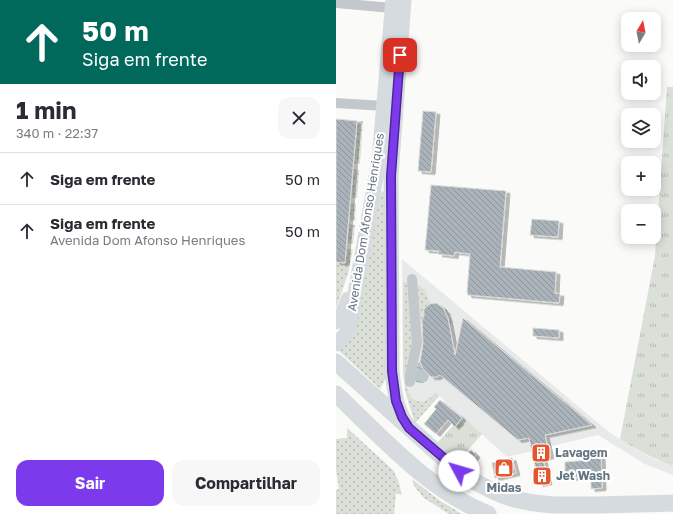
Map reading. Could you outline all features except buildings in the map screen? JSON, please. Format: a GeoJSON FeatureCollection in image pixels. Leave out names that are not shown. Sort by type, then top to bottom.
{"type":"FeatureCollection","features":[{"type":"Feature","properties":{"kind":"main road","name":"Avenida Dom Afonso Henriques"},"geometry":{"type":"LineString","coordinates":[[392,371],[391,188],[385,161],[384,106],[396,3]]}},
{"type":"Feature","properties":{"kind":"main road","name":"Avenida Dom Afonso Henriques"},"geometry":{"type":"LineString","coordinates":[[336,344],[346,334],[349,327],[375,186],[385,161],[396,3]]}},
{"type":"Feature","properties":{"kind":"main road"},"geometry":{"type":"LineString","coordinates":[[375,186],[384,184],[391,188]]}},
{"type":"Feature","properties":{"kind":"main road"},"geometry":{"type":"LineString","coordinates":[[336,322],[344,310],[361,266]]}},
{"type":"Feature","properties":{"kind":"main road"},"geometry":{"type":"LineString","coordinates":[[336,362],[452,466],[466,477],[484,487],[516,499],[556,506],[673,503]]}},
{"type":"Feature","properties":{"kind":"main road"},"geometry":{"type":"LineString","coordinates":[[336,394],[346,394],[357,402],[365,405],[374,402],[386,391],[392,371]]}},
{"type":"Feature","properties":{"kind":"main road"},"geometry":{"type":"LineString","coordinates":[[392,371],[396,401],[402,417],[409,428]]}},
{"type":"Feature","properties":{"kind":"main road"},"geometry":{"type":"LineString","coordinates":[[336,394],[392,447],[430,480],[449,494],[488,514]]}},
{"type":"Feature","properties":{"kind":"street"},"geometry":{"type":"LineString","coordinates":[[336,3],[396,3]]}},
{"type":"Feature","properties":{"kind":"street"},"geometry":{"type":"LineString","coordinates":[[336,103],[384,106]]}},
{"type":"Feature","properties":{"kind":"street"},"geometry":{"type":"LineString","coordinates":[[410,382],[417,343],[412,279]]}},
{"type":"Feature","properties":{"kind":"shaded area"},"geometry":{"type":"Polygon","coordinates":[[[402,259],[609,432],[637,450],[656,460],[673,466],[673,475],[645,464],[598,435],[507,457],[439,396],[415,423],[406,394],[403,374],[402,259]]]}},
{"type":"Feature","properties":{"kind":"green space"},"geometry":{"type":"Polygon","coordinates":[[[667,87],[673,87],[673,466],[646,454],[620,439],[655,256],[656,244],[661,244],[661,204],[659,204],[659,196],[661,196],[661,172],[667,87]]]}},
{"type":"Feature","properties":{"kind":"green space"},"geometry":{"type":"Polygon","coordinates":[[[357,121],[363,121],[360,164],[353,163],[357,121]]]}},
{"type":"Feature","properties":{"kind":"green space"},"geometry":{"type":"Polygon","coordinates":[[[353,169],[359,170],[357,198],[350,198],[353,169]]]}},
{"type":"Feature","properties":{"kind":"green space"},"geometry":{"type":"Polygon","coordinates":[[[381,191],[386,193],[387,376],[380,389],[336,348],[378,194],[381,191]]]}},
{"type":"Feature","properties":{"kind":"green space"},"geometry":{"type":"Polygon","coordinates":[[[350,203],[356,204],[355,221],[348,220],[350,203]]]}},
{"type":"Feature","properties":{"kind":"green space"},"geometry":{"type":"Polygon","coordinates":[[[348,224],[355,225],[353,244],[346,243],[348,224]]]}},
{"type":"Feature","properties":{"kind":"green space"},"geometry":{"type":"Polygon","coordinates":[[[346,249],[353,249],[348,274],[336,308],[336,262],[345,263],[346,249]]]}},
{"type":"Feature","properties":{"kind":"green space"},"geometry":{"type":"Polygon","coordinates":[[[403,282],[408,282],[413,331],[407,380],[408,389],[410,395],[415,400],[421,402],[436,393],[439,396],[415,423],[406,394],[403,374],[403,282]]]}},
{"type":"Feature","properties":{"kind":"green space"},"geometry":{"type":"Polygon","coordinates":[[[417,284],[425,290],[430,304],[424,309],[424,316],[420,327],[417,284]]]}},
{"type":"Feature","properties":{"kind":"green space"},"geometry":{"type":"Polygon","coordinates":[[[443,308],[452,315],[450,343],[448,318],[443,308]]]}},
{"type":"Feature","properties":{"kind":"green space"},"geometry":{"type":"Polygon","coordinates":[[[462,416],[482,434],[458,461],[437,443],[462,416]]]}},
{"type":"Feature","properties":{"kind":"green space"},"geometry":{"type":"Polygon","coordinates":[[[347,428],[393,470],[398,480],[402,495],[396,493],[394,514],[336,514],[336,490],[339,489],[336,470],[336,439],[347,438],[347,428]]]}},
{"type":"Feature","properties":{"kind":"green space"},"geometry":{"type":"Polygon","coordinates":[[[412,479],[439,500],[462,514],[449,514],[424,498],[414,486],[412,479]]]}},
{"type":"Feature","properties":{"kind":"water"},"geometry":{"type":"Polygon","coordinates":[[[420,362],[423,369],[429,376],[427,381],[422,383],[414,380],[418,363],[420,362]]]}},
{"type":"Feature","properties":{"kind":"place","name":"Lavagem"},"geometry":{"type":"Point","coordinates":[541,453]}},
{"type":"Feature","properties":{"kind":"place","name":"Midas"},"geometry":{"type":"Point","coordinates":[504,468]}},
{"type":"Feature","properties":{"kind":"place","name":"Jet Wash"},"geometry":{"type":"Point","coordinates":[542,476]}},
{"type":"Feature","properties":{"kind":"route"},"geometry":{"type":"LineString","coordinates":[[400,55],[391,188],[392,371],[395,394],[402,417],[409,428],[459,471]]}}]}
